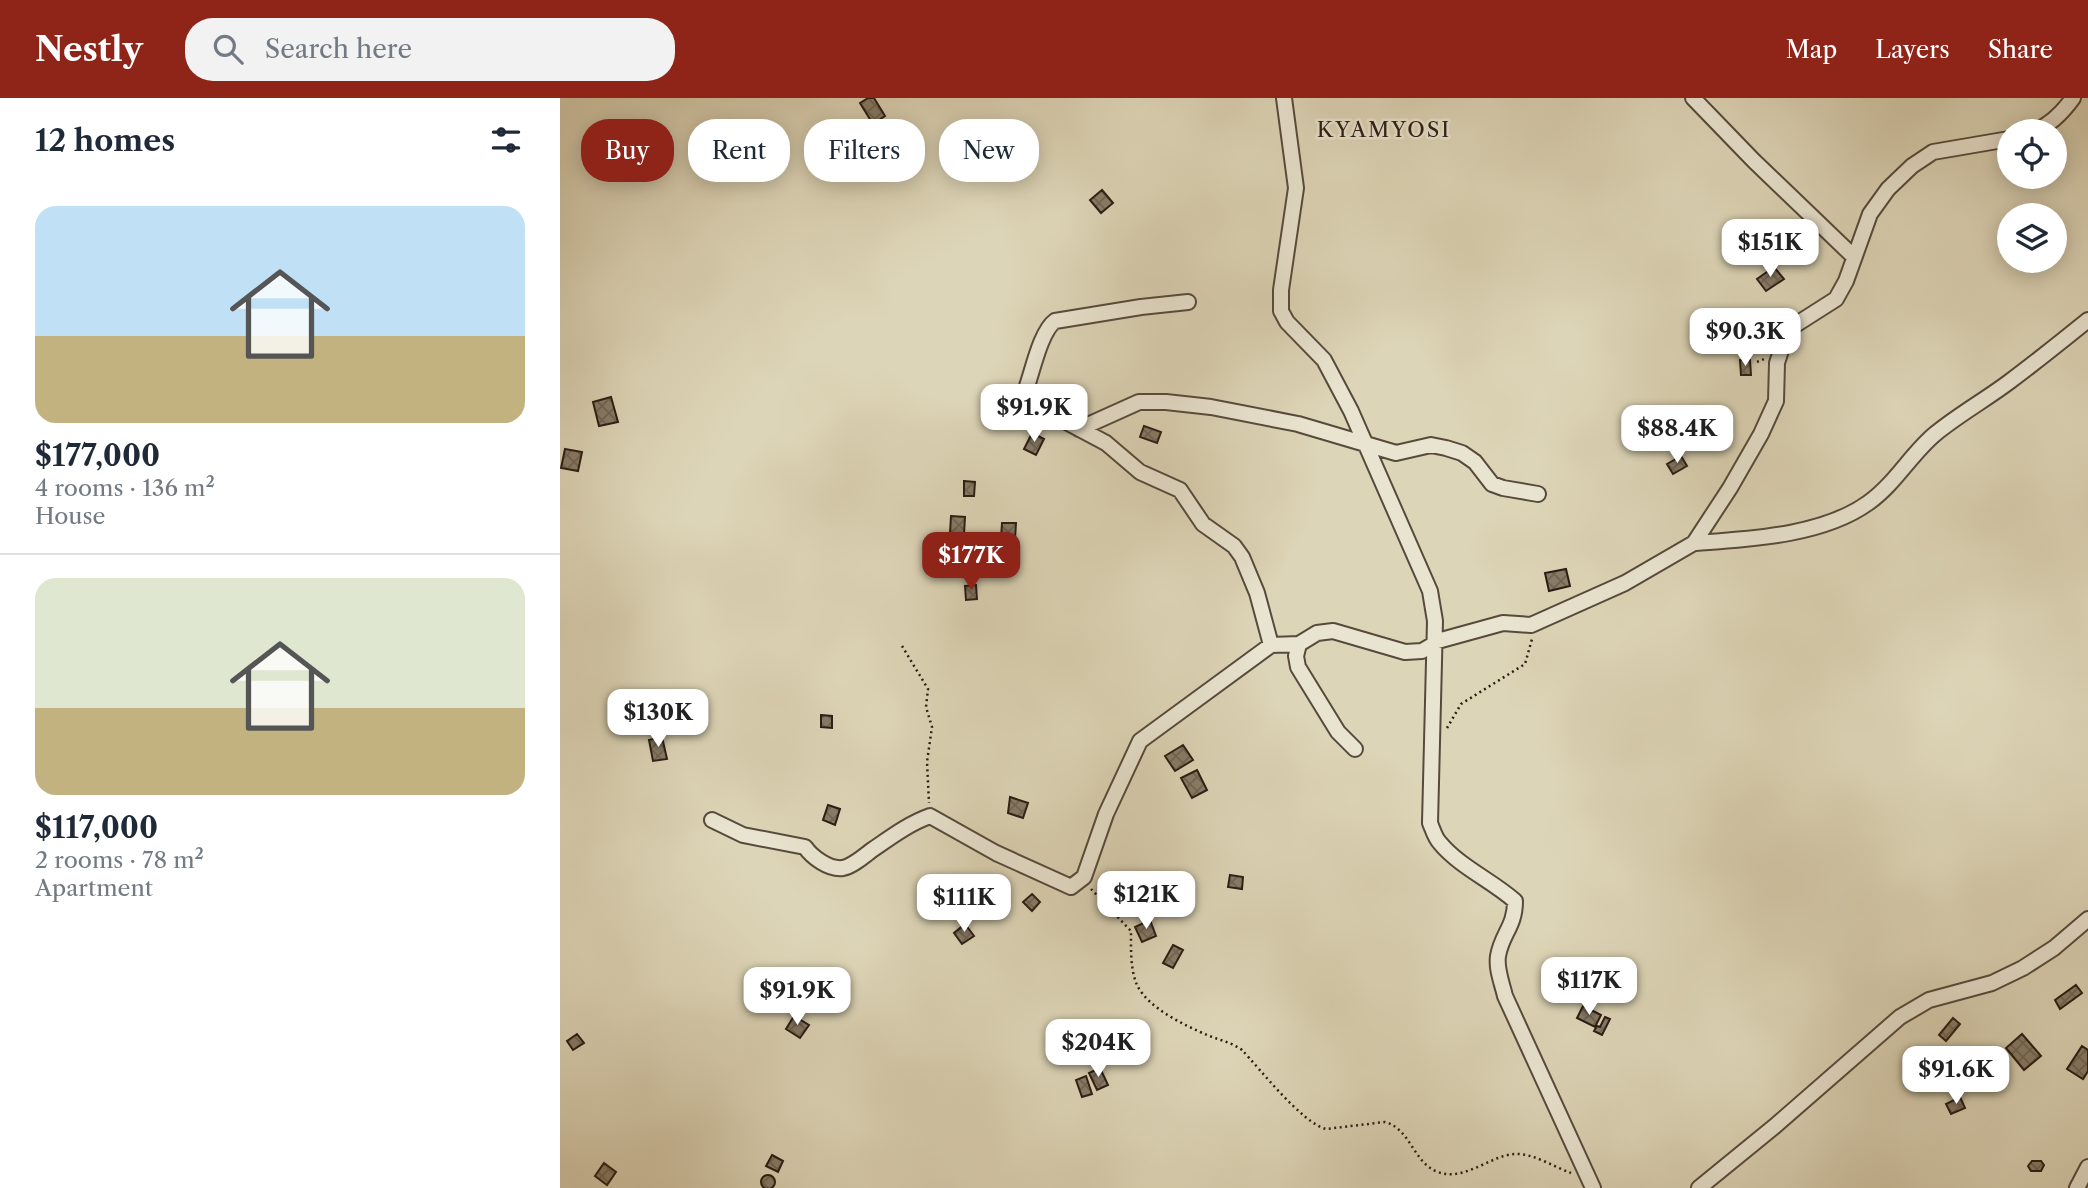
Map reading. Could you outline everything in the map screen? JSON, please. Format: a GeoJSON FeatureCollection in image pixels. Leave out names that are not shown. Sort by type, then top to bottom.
{"type":"FeatureCollection","features":[{"type":"Feature","properties":{"kind":"street"},"geometry":{"type":"LineString","coordinates":[[1284,98],[1296,188],[1281,290],[1281,311],[1287,322],[1324,360],[1351,411],[1430,590],[1435,621],[1430,823],[1438,841],[1457,860],[1498,885],[1514,901],[1515,916],[1498,954],[1498,968],[1505,996],[1592,1184]]}},
{"type":"Feature","properties":{"kind":"street"},"geometry":{"type":"LineString","coordinates":[[1693,98],[1772,179],[1854,257]]}},
{"type":"Feature","properties":{"kind":"street"},"geometry":{"type":"LineString","coordinates":[[2055,119],[2073,98]]}},
{"type":"Feature","properties":{"kind":"street"},"geometry":{"type":"LineString","coordinates":[[1694,543],[1730,488],[1776,401],[1777,363],[1784,341],[1792,327],[1836,299],[1846,281],[1870,215],[1888,190],[1912,166],[1933,152],[1997,141]]}},
{"type":"Feature","properties":{"kind":"street"},"geometry":{"type":"LineString","coordinates":[[1188,302],[1055,321],[1049,326],[1027,386],[1027,394],[1079,429],[1106,443],[1140,472],[1181,490],[1203,524],[1234,546],[1242,557],[1257,593],[1271,645]]}},
{"type":"Feature","properties":{"kind":"street"},"geometry":{"type":"LineString","coordinates":[[712,820],[743,835],[805,846],[811,855],[830,866],[842,868],[856,862],[912,822],[930,817],[996,853],[1071,887],[1084,877],[1106,814],[1140,741],[1271,645],[1299,643],[1317,633],[1333,631],[1405,652],[1422,651],[1434,643],[1503,623],[1531,625],[1625,583],[1694,543],[1744,540],[1836,519],[1868,503],[1900,474],[1933,436],[2008,383],[2088,320]]}},
{"type":"Feature","properties":{"kind":"street"},"geometry":{"type":"LineString","coordinates":[[1079,429],[1127,406],[1152,401],[1250,413],[1364,442],[1396,453],[1431,445],[1462,453],[1475,462],[1492,484],[1538,494]]}},
{"type":"Feature","properties":{"kind":"street"},"geometry":{"type":"LineString","coordinates":[[1299,643],[1296,656],[1298,667],[1338,732],[1355,749]]}},
{"type":"Feature","properties":{"kind":"street"},"geometry":{"type":"LineString","coordinates":[[1699,1188],[1900,1017],[1929,1000],[1992,983],[2023,968],[2054,948],[2088,919]]}},
{"type":"Feature","properties":{"kind":"street"},"geometry":{"type":"LineString","coordinates":[[2077,1188],[2088,1167]]}},
{"type":"Feature","properties":{"kind":"path"},"geometry":{"type":"LineString","coordinates":[[1447,728],[1461,704],[1525,664],[1530,647],[1531,625]]}},
{"type":"Feature","properties":{"kind":"path"},"geometry":{"type":"LineString","coordinates":[[902,646],[928,689],[926,707],[932,727],[927,762],[930,817]]}},
{"type":"Feature","properties":{"kind":"path"},"geometry":{"type":"LineString","coordinates":[[1084,877],[1094,895],[1131,931],[1133,973],[1137,986],[1146,996],[1169,1016],[1190,1028],[1233,1043],[1242,1049],[1301,1113],[1318,1127],[1325,1129],[1385,1122],[1393,1124],[1399,1128],[1427,1166],[1439,1173],[1456,1174],[1518,1154],[1592,1184]]}},
{"type":"Feature","properties":{"kind":"building"},"geometry":{"type":"Polygon","coordinates":[[[874,98],[885,116],[870,119],[860,103],[874,98]]]}},
{"type":"Feature","properties":{"kind":"building"},"geometry":{"type":"Polygon","coordinates":[[[1102,190],[1113,203],[1101,213],[1090,200],[1102,190]]]}},
{"type":"Feature","properties":{"kind":"building"},"geometry":{"type":"Polygon","coordinates":[[[1774,267],[1784,279],[1766,291],[1757,279],[1774,267]]]}},
{"type":"Feature","properties":{"kind":"building"},"geometry":{"type":"Polygon","coordinates":[[[1740,360],[1750,360],[1751,375],[1741,375],[1740,360]]]}},
{"type":"Feature","properties":{"kind":"building"},"geometry":{"type":"Polygon","coordinates":[[[611,397],[618,422],[599,426],[593,402],[611,397]]]}},
{"type":"Feature","properties":{"kind":"building"},"geometry":{"type":"Polygon","coordinates":[[[1144,426],[1161,432],[1157,443],[1140,437],[1144,426]]]}},
{"type":"Feature","properties":{"kind":"building"},"geometry":{"type":"Polygon","coordinates":[[[1032,433],[1044,439],[1036,455],[1024,449],[1032,433]]]}},
{"type":"Feature","properties":{"kind":"building"},"geometry":{"type":"Polygon","coordinates":[[[565,449],[582,452],[578,471],[561,468],[565,449]]]}},
{"type":"Feature","properties":{"kind":"building"},"geometry":{"type":"Polygon","coordinates":[[[1681,456],[1687,466],[1673,474],[1667,464],[1681,456]]]}},
{"type":"Feature","properties":{"kind":"building"},"geometry":{"type":"Polygon","coordinates":[[[964,481],[975,482],[974,496],[964,496],[964,481]]]}},
{"type":"Feature","properties":{"kind":"building"},"geometry":{"type":"Polygon","coordinates":[[[951,516],[965,517],[964,534],[950,533],[951,516]]]}},
{"type":"Feature","properties":{"kind":"building"},"geometry":{"type":"Polygon","coordinates":[[[1002,523],[1016,523],[1015,539],[1001,539],[1002,523]]]}},
{"type":"Feature","properties":{"kind":"building"},"geometry":{"type":"Polygon","coordinates":[[[1566,569],[1570,586],[1549,591],[1545,573],[1566,569]]]}},
{"type":"Feature","properties":{"kind":"building"},"geometry":{"type":"Polygon","coordinates":[[[976,585],[977,599],[966,600],[965,586],[976,585]]]}},
{"type":"Feature","properties":{"kind":"building"},"geometry":{"type":"Polygon","coordinates":[[[821,715],[832,716],[832,728],[821,727],[821,715]]]}},
{"type":"Feature","properties":{"kind":"building"},"geometry":{"type":"Polygon","coordinates":[[[662,737],[667,759],[653,761],[649,740],[662,737]]]}},
{"type":"Feature","properties":{"kind":"building"},"geometry":{"type":"Polygon","coordinates":[[[1183,745],[1193,760],[1175,771],[1165,756],[1183,745]]]}},
{"type":"Feature","properties":{"kind":"building"},"geometry":{"type":"Polygon","coordinates":[[[1197,770],[1207,790],[1192,798],[1181,778],[1197,770]]]}},
{"type":"Feature","properties":{"kind":"building"},"geometry":{"type":"Polygon","coordinates":[[[1010,797],[1028,803],[1023,818],[1008,813],[1010,797]]]}},
{"type":"Feature","properties":{"kind":"building"},"geometry":{"type":"Polygon","coordinates":[[[828,805],[840,809],[835,825],[823,820],[828,805]]]}},
{"type":"Feature","properties":{"kind":"building"},"geometry":{"type":"Polygon","coordinates":[[[1230,875],[1243,877],[1242,889],[1228,887],[1230,875]]]}},
{"type":"Feature","properties":{"kind":"building"},"geometry":{"type":"Polygon","coordinates":[[[1032,894],[1040,902],[1032,911],[1023,902],[1032,894]]]}},
{"type":"Feature","properties":{"kind":"building"},"geometry":{"type":"Polygon","coordinates":[[[1150,920],[1156,936],[1142,942],[1135,927],[1150,920]]]}},
{"type":"Feature","properties":{"kind":"building"},"geometry":{"type":"Polygon","coordinates":[[[965,924],[974,936],[962,944],[954,933],[965,924]]]}},
{"type":"Feature","properties":{"kind":"building"},"geometry":{"type":"Polygon","coordinates":[[[1173,945],[1183,950],[1173,968],[1163,963],[1173,945]]]}},
{"type":"Feature","properties":{"kind":"building"},"geometry":{"type":"Polygon","coordinates":[[[2076,985],[2082,993],[2060,1009],[2055,1000],[2076,985]]]}},
{"type":"Feature","properties":{"kind":"building"},"geometry":{"type":"Polygon","coordinates":[[[1583,1006],[1601,1015],[1595,1027],[1577,1018],[1583,1006]]]}},
{"type":"Feature","properties":{"kind":"building"},"geometry":{"type":"Polygon","coordinates":[[[794,1016],[809,1025],[800,1038],[786,1029],[794,1016]]]}},
{"type":"Feature","properties":{"kind":"building"},"geometry":{"type":"Polygon","coordinates":[[[1605,1017],[1610,1019],[1602,1035],[1594,1031],[1597,1026],[1600,1027],[1605,1017]]]}},
{"type":"Feature","properties":{"kind":"building"},"geometry":{"type":"Polygon","coordinates":[[[1953,1018],[1960,1024],[1946,1041],[1939,1035],[1953,1018]]]}},
{"type":"Feature","properties":{"kind":"building"},"geometry":{"type":"Polygon","coordinates":[[[577,1034],[584,1043],[573,1050],[567,1041],[577,1034]]]}},
{"type":"Feature","properties":{"kind":"building"},"geometry":{"type":"Polygon","coordinates":[[[2022,1034],[2041,1056],[2024,1070],[2006,1048],[2022,1034]]]}},
{"type":"Feature","properties":{"kind":"building"},"geometry":{"type":"Polygon","coordinates":[[[2082,1046],[2088,1050],[2088,1071],[2083,1079],[2067,1069],[2082,1046]]]}},
{"type":"Feature","properties":{"kind":"building"},"geometry":{"type":"Polygon","coordinates":[[[1100,1068],[1108,1085],[1097,1090],[1089,1073],[1100,1068]]]}},
{"type":"Feature","properties":{"kind":"building"},"geometry":{"type":"Polygon","coordinates":[[[1086,1076],[1092,1094],[1082,1097],[1076,1080],[1086,1076]]]}},
{"type":"Feature","properties":{"kind":"building"},"geometry":{"type":"Polygon","coordinates":[[[1960,1097],[1965,1108],[1951,1114],[1946,1104],[1960,1097]]]}},
{"type":"Feature","properties":{"kind":"building"},"geometry":{"type":"Polygon","coordinates":[[[772,1155],[783,1161],[778,1172],[766,1166],[772,1155]]]}},
{"type":"Feature","properties":{"kind":"building"},"geometry":{"type":"Polygon","coordinates":[[[2032,1161],[2041,1161],[2044,1165],[2041,1171],[2031,1171],[2028,1166],[2032,1161]]]}},
{"type":"Feature","properties":{"kind":"building"},"geometry":{"type":"Polygon","coordinates":[[[604,1163],[616,1172],[607,1185],[595,1176],[604,1163]]]}},
{"type":"Feature","properties":{"kind":"building"},"geometry":{"type":"Polygon","coordinates":[[[765,1175],[771,1175],[775,1182],[771,1189],[765,1189],[761,1185],[761,1179],[765,1175]]]}},
{"type":"Feature","properties":{"kind":"district","name":"KYAMYOSI"},"geometry":{"type":"Point","coordinates":[1384,130]}}]}
